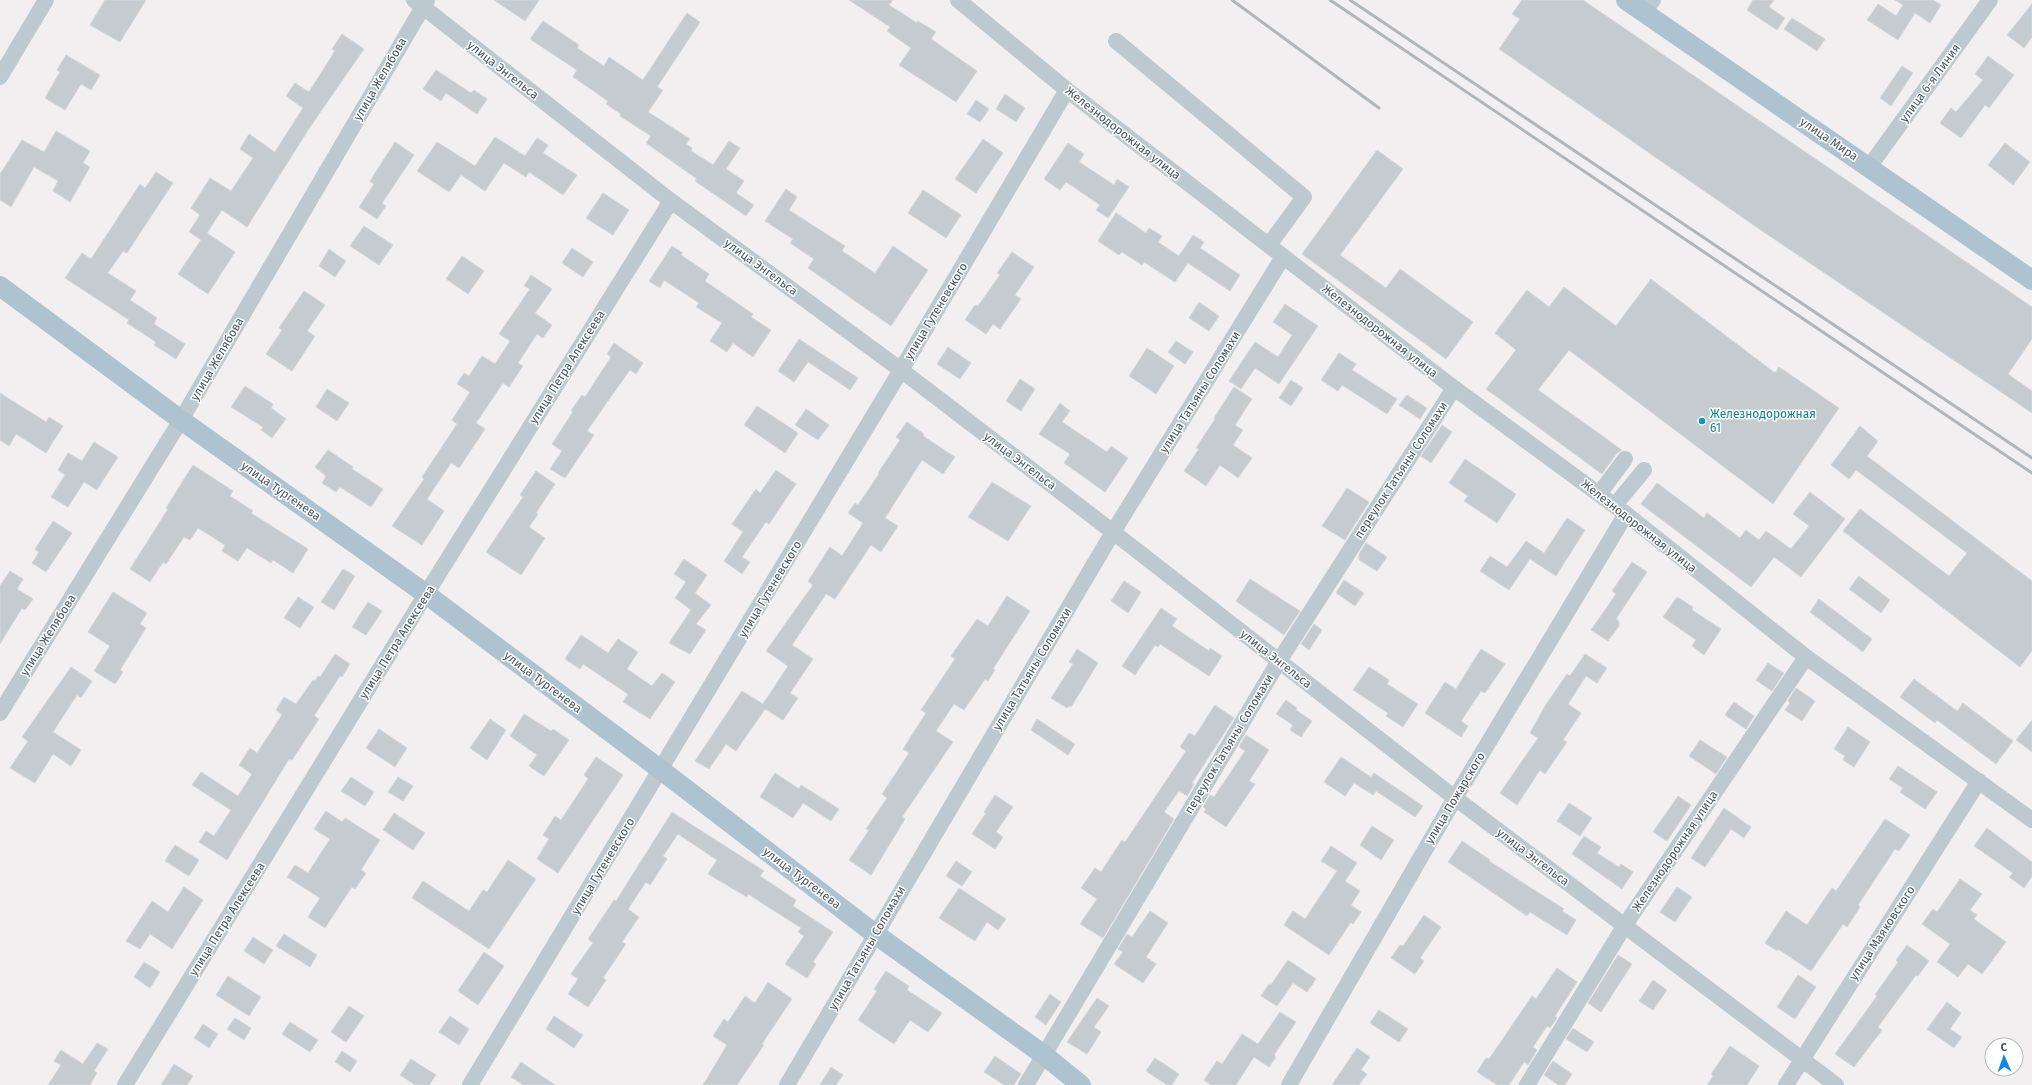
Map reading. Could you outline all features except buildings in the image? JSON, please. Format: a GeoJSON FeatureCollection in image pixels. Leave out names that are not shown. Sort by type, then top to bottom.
{"type":"FeatureCollection","features":[{"type":"Feature","properties":{"kind":"main road","name":"улица Мира"},"geometry":{"type":"LineString","coordinates":[[1626,0],[1649,6],[1869,167],[2032,280]]}},
{"type":"Feature","properties":{"kind":"main road","name":"улица Тургенева"},"geometry":{"type":"LineString","coordinates":[[0,286],[181,420],[426,594],[661,770],[875,934],[1044,1055],[1081,1085]]}},
{"type":"Feature","properties":{"kind":"street"},"geometry":{"type":"LineString","coordinates":[[0,77],[46,0]]}},
{"type":"Feature","properties":{"kind":"street","name":"Железнодорожная улица"},"geometry":{"type":"LineString","coordinates":[[958,0],[1067,90],[1454,388],[1621,510],[1806,657],[2032,820]]}},
{"type":"Feature","properties":{"kind":"street","name":"улица 6-я Линия"},"geometry":{"type":"LineString","coordinates":[[1869,167],[1990,0]]}},
{"type":"Feature","properties":{"kind":"street","name":"улица Энгельса"},"geometry":{"type":"LineString","coordinates":[[421,2],[670,201],[901,370],[1113,532],[1455,798],[1836,1085]]}},
{"type":"Feature","properties":{"kind":"street","name":"улица Желябова"},"geometry":{"type":"LineString","coordinates":[[0,713],[181,420],[421,2]]}},
{"type":"Feature","properties":{"kind":"street"},"geometry":{"type":"LineString","coordinates":[[1116,41],[1304,196],[1268,245]]}},
{"type":"Feature","properties":{"kind":"street","name":"улица Гутеневского"},"geometry":{"type":"LineString","coordinates":[[470,1085],[901,370],[1067,90]]}},
{"type":"Feature","properties":{"kind":"street","name":"улица Петра Алексеева"},"geometry":{"type":"LineString","coordinates":[[125,1085],[426,594],[670,201]]}},
{"type":"Feature","properties":{"kind":"street","name":"улица Татьяны Соломахи"},"geometry":{"type":"LineString","coordinates":[[787,1085],[1113,532],[1283,257]]}},
{"type":"Feature","properties":{"kind":"street","name":"переулок Татьяны Соломахи"},"geometry":{"type":"LineString","coordinates":[[1026,1085],[1279,662],[1454,388]]}},
{"type":"Feature","properties":{"kind":"street"},"geometry":{"type":"LineString","coordinates":[[1599,494],[1625,458]]}},
{"type":"Feature","properties":{"kind":"street","name":"улица Пожарского"},"geometry":{"type":"LineString","coordinates":[[1289,1085],[1644,470]]}},
{"type":"Feature","properties":{"kind":"street","name":"Железнодорожная улица"},"geometry":{"type":"LineString","coordinates":[[1625,925],[1806,657]]}},
{"type":"Feature","properties":{"kind":"street","name":"улица Маяковского"},"geometry":{"type":"LineString","coordinates":[[1786,1085],[1801,1058],[1978,781]]}},
{"type":"Feature","properties":{"kind":"street"},"geometry":{"type":"LineString","coordinates":[[1527,1085],[1625,925]]}},
{"type":"Feature","properties":{"kind":"railway"},"geometry":{"type":"LineString","coordinates":[[1232,0],[1379,108]]}},
{"type":"Feature","properties":{"kind":"railway"},"geometry":{"type":"LineString","coordinates":[[1330,0],[2032,473]]}},
{"type":"Feature","properties":{"kind":"railway"},"geometry":{"type":"LineString","coordinates":[[1350,0],[2032,458]]}},
{"type":"Feature","properties":{"kind":"place","name":"Железнодорожная 61"},"geometry":{"type":"Point","coordinates":[1702,421]}}]}
